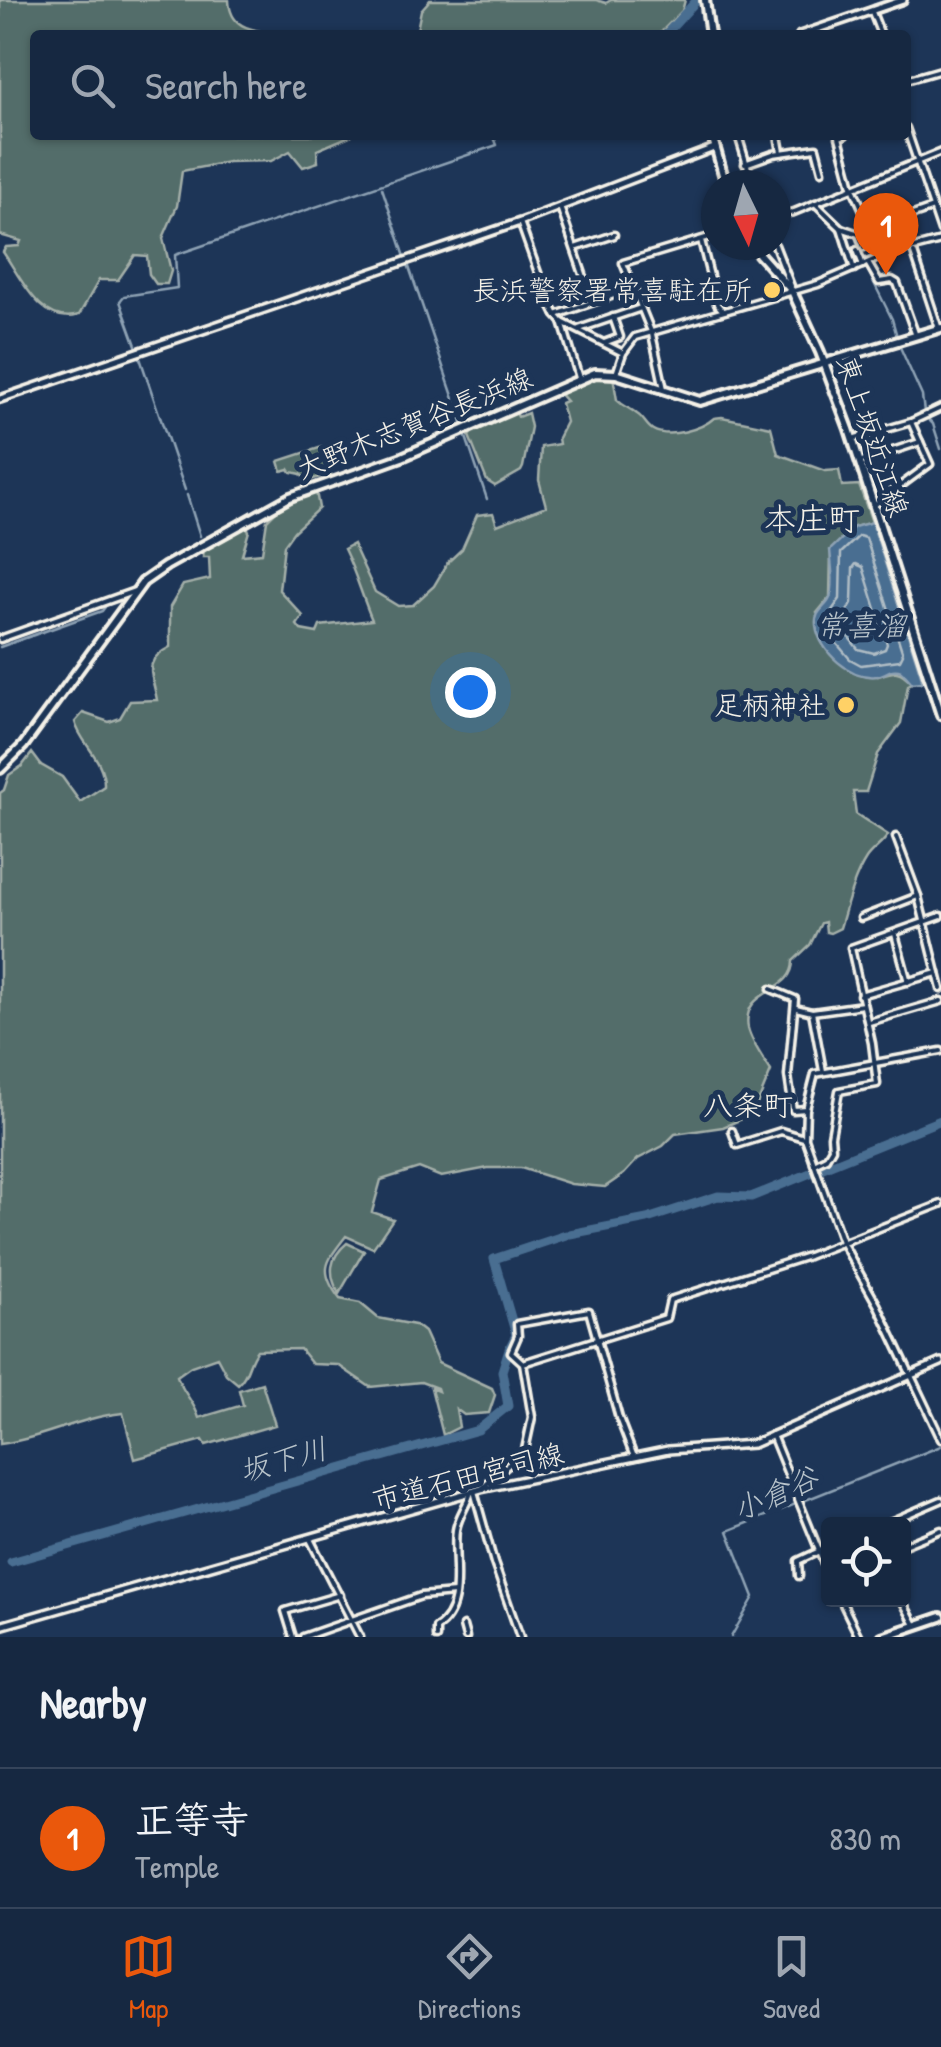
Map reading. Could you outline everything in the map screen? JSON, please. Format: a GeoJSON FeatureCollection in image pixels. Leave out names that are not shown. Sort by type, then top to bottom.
{"type":"FeatureCollection","features":[{"type":"Feature","properties":{"kind":"main road"},"geometry":{"type":"LineString","coordinates":[[705,0],[709,30]]}},
{"type":"Feature","properties":{"kind":"main road"},"geometry":{"type":"LineString","coordinates":[[713,140],[721,170]]}},
{"type":"Feature","properties":{"kind":"main road","name":"東上坂近江線"},"geometry":{"type":"LineString","coordinates":[[768,260],[792,291],[824,362],[941,715]]}},
{"type":"Feature","properties":{"kind":"main road","name":"大野木志賀谷長浜線"},"geometry":{"type":"LineString","coordinates":[[0,769],[23,746],[136,591],[166,566],[290,498],[402,457],[579,378],[616,374],[694,401],[710,400],[940,329]]}},
{"type":"Feature","properties":{"kind":"main road"},"geometry":{"type":"LineString","coordinates":[[882,1637],[941,1617]]}},
{"type":"Feature","properties":{"kind":"street"},"geometry":{"type":"LineString","coordinates":[[815,30],[903,0]]}},
{"type":"Feature","properties":{"kind":"street"},"geometry":{"type":"LineString","coordinates":[[874,10],[880,30]]}},
{"type":"Feature","properties":{"kind":"street"},"geometry":{"type":"LineString","coordinates":[[911,79],[941,70]]}},
{"type":"Feature","properties":{"kind":"street"},"geometry":{"type":"LineString","coordinates":[[739,140],[747,170]]}},
{"type":"Feature","properties":{"kind":"street"},"geometry":{"type":"LineString","coordinates":[[779,140],[781,152]]}},
{"type":"Feature","properties":{"kind":"street"},"geometry":{"type":"LineString","coordinates":[[840,140],[852,184],[872,230]]}},
{"type":"Feature","properties":{"kind":"street"},"geometry":{"type":"LineString","coordinates":[[909,140],[941,231]]}},
{"type":"Feature","properties":{"kind":"street"},"geometry":{"type":"LineString","coordinates":[[0,398],[520,222],[714,148]]}},
{"type":"Feature","properties":{"kind":"street"},"geometry":{"type":"LineString","coordinates":[[745,164],[781,152],[816,148],[822,170]]}},
{"type":"Feature","properties":{"kind":"street"},"geometry":{"type":"LineString","coordinates":[[791,211],[941,152]]}},
{"type":"Feature","properties":{"kind":"street"},"geometry":{"type":"LineString","coordinates":[[814,203],[841,229],[854,269]]}},
{"type":"Feature","properties":{"kind":"street"},"geometry":{"type":"LineString","coordinates":[[560,207],[584,277]]}},
{"type":"Feature","properties":{"kind":"street"},"geometry":{"type":"LineString","coordinates":[[841,229],[859,234],[941,210]]}},
{"type":"Feature","properties":{"kind":"street"},"geometry":{"type":"LineString","coordinates":[[520,222],[546,295],[562,322],[579,378]]}},
{"type":"Feature","properties":{"kind":"street"},"geometry":{"type":"LineString","coordinates":[[859,234],[865,264],[879,282],[895,280],[898,284],[916,336]]}},
{"type":"Feature","properties":{"kind":"street"},"geometry":{"type":"LineString","coordinates":[[575,248],[614,235]]}},
{"type":"Feature","properties":{"kind":"street"},"geometry":{"type":"LineString","coordinates":[[664,391],[652,334],[623,264],[701,240]]}},
{"type":"Feature","properties":{"kind":"street"},"geometry":{"type":"LineString","coordinates":[[616,374],[623,353],[635,337],[792,291],[883,256],[941,241]]}},
{"type":"Feature","properties":{"kind":"street"},"geometry":{"type":"LineString","coordinates":[[913,251],[940,329]]}},
{"type":"Feature","properties":{"kind":"street"},"geometry":{"type":"LineString","coordinates":[[706,260],[722,310]]}},
{"type":"Feature","properties":{"kind":"street"},"geometry":{"type":"LineString","coordinates":[[777,260],[778,269]]}},
{"type":"Feature","properties":{"kind":"street"},"geometry":{"type":"LineString","coordinates":[[556,315],[631,288]]}},
{"type":"Feature","properties":{"kind":"street"},"geometry":{"type":"LineString","coordinates":[[579,330],[641,308]]}},
{"type":"Feature","properties":{"kind":"street"},"geometry":{"type":"LineString","coordinates":[[604,343],[620,336],[613,317]]}},
{"type":"Feature","properties":{"kind":"street"},"geometry":{"type":"LineString","coordinates":[[562,322],[623,353]]}},
{"type":"Feature","properties":{"kind":"street"},"geometry":{"type":"LineString","coordinates":[[852,439],[911,422],[941,408]]}},
{"type":"Feature","properties":{"kind":"street"},"geometry":{"type":"LineString","coordinates":[[873,506],[930,464],[911,422]]}},
{"type":"Feature","properties":{"kind":"street"},"geometry":{"type":"LineString","coordinates":[[859,462],[920,442]]}},
{"type":"Feature","properties":{"kind":"street"},"geometry":{"type":"LineString","coordinates":[[0,640],[136,591]]}},
{"type":"Feature","properties":{"kind":"street"},"geometry":{"type":"LineString","coordinates":[[896,837],[918,896],[941,989]]}},
{"type":"Feature","properties":{"kind":"street"},"geometry":{"type":"LineString","coordinates":[[860,918],[918,896]]}},
{"type":"Feature","properties":{"kind":"street"},"geometry":{"type":"LineString","coordinates":[[816,1168],[832,1148],[830,1136],[839,1090],[877,1084],[852,948],[941,916]]}},
{"type":"Feature","properties":{"kind":"street"},"geometry":{"type":"LineString","coordinates":[[895,934],[908,982]]}},
{"type":"Feature","properties":{"kind":"street"},"geometry":{"type":"LineString","coordinates":[[860,995],[937,973]]}},
{"type":"Feature","properties":{"kind":"street"},"geometry":{"type":"LineString","coordinates":[[771,989],[795,999],[789,1086],[794,1110],[806,1108]]}},
{"type":"Feature","properties":{"kind":"street"},"geometry":{"type":"LineString","coordinates":[[867,1022],[941,1000]]}},
{"type":"Feature","properties":{"kind":"street"},"geometry":{"type":"LineString","coordinates":[[796,1008],[812,1012],[863,1005]]}},
{"type":"Feature","properties":{"kind":"street"},"geometry":{"type":"LineString","coordinates":[[812,1012],[824,1072]]}},
{"type":"Feature","properties":{"kind":"street"},"geometry":{"type":"LineString","coordinates":[[941,1050],[815,1074],[806,1108],[805,1138],[842,1242],[878,1306],[941,1439]]}},
{"type":"Feature","properties":{"kind":"street"},"geometry":{"type":"LineString","coordinates":[[732,1130],[737,1145],[782,1131],[805,1138]]}},
{"type":"Feature","properties":{"kind":"street"},"geometry":{"type":"LineString","coordinates":[[523,1363],[666,1318],[670,1300],[808,1256],[941,1204]]}},
{"type":"Feature","properties":{"kind":"street"},"geometry":{"type":"LineString","coordinates":[[436,1637],[436,1628],[448,1619],[455,1594],[456,1526],[475,1491],[524,1450],[532,1417],[523,1363],[511,1352],[519,1323],[590,1311],[619,1418],[634,1457]]}},
{"type":"Feature","properties":{"kind":"street","name":"市道石田宮司線"},"geometry":{"type":"LineString","coordinates":[[0,1626],[475,1491],[668,1450],[744,1446],[941,1362]]}},
{"type":"Feature","properties":{"kind":"street"},"geometry":{"type":"LineString","coordinates":[[772,1435],[821,1558]]}},
{"type":"Feature","properties":{"kind":"street"},"geometry":{"type":"LineString","coordinates":[[475,1491],[494,1563],[520,1637]]}},
{"type":"Feature","properties":{"kind":"street"},"geometry":{"type":"LineString","coordinates":[[901,1517],[941,1500]]}},
{"type":"Feature","properties":{"kind":"street"},"geometry":{"type":"LineString","coordinates":[[911,1543],[941,1530]]}},
{"type":"Feature","properties":{"kind":"street"},"geometry":{"type":"LineString","coordinates":[[310,1538],[360,1637]]}},
{"type":"Feature","properties":{"kind":"street"},"geometry":{"type":"LineString","coordinates":[[798,1576],[798,1561],[821,1550]]}},
{"type":"Feature","properties":{"kind":"street"},"geometry":{"type":"LineString","coordinates":[[293,1637],[285,1611],[340,1594]]}},
{"type":"Feature","properties":{"kind":"street"},"geometry":{"type":"LineString","coordinates":[[303,1637],[421,1596],[455,1594]]}},
{"type":"Feature","properties":{"kind":"street"},"geometry":{"type":"LineString","coordinates":[[845,1607],[859,1637]]}},
{"type":"Feature","properties":{"kind":"street"},"geometry":{"type":"LineString","coordinates":[[906,1607],[916,1625]]}},
{"type":"Feature","properties":{"kind":"street"},"geometry":{"type":"LineString","coordinates":[[463,1626],[466,1637]]}},
{"type":"Feature","properties":{"kind":"green space"},"geometry":{"type":"Polygon","coordinates":[[[0,0],[229,0],[234,18],[254,30],[30,30],[30,140],[340,140],[317,150],[318,162],[303,167],[290,151],[271,161],[228,162],[182,171],[177,206],[163,238],[171,271],[167,284],[156,284],[149,274],[147,256],[135,255],[118,280],[99,280],[79,315],[53,314],[33,297],[3,252],[6,247],[19,246],[21,241],[0,235],[0,0]]]}},
{"type":"Feature","properties":{"kind":"green space"},"geometry":{"type":"Polygon","coordinates":[[[430,0],[685,0],[682,11],[663,30],[417,30],[421,10],[430,0]]]}},
{"type":"Feature","properties":{"kind":"green space"},"geometry":{"type":"Polygon","coordinates":[[[613,376],[617,400],[653,430],[685,432],[722,417],[771,427],[778,454],[825,471],[839,470],[842,486],[859,485],[872,522],[854,527],[831,550],[830,597],[817,613],[878,676],[897,672],[912,683],[908,685],[901,723],[878,754],[866,792],[853,792],[856,814],[888,835],[861,867],[840,928],[826,932],[825,922],[821,923],[810,945],[793,961],[785,980],[759,998],[748,1015],[752,1039],[771,1071],[756,1107],[747,1117],[723,1127],[675,1134],[605,1187],[571,1184],[521,1168],[488,1168],[441,1177],[419,1168],[381,1180],[372,1212],[393,1219],[373,1248],[346,1236],[330,1260],[327,1273],[340,1299],[360,1303],[378,1318],[415,1325],[424,1332],[438,1363],[492,1388],[495,1395],[489,1413],[464,1415],[456,1409],[459,1427],[443,1435],[431,1388],[438,1391],[437,1388],[421,1382],[370,1387],[338,1365],[312,1364],[300,1349],[257,1350],[238,1384],[226,1374],[217,1357],[191,1366],[177,1376],[199,1418],[243,1405],[239,1390],[262,1383],[275,1425],[206,1445],[203,1440],[135,1459],[123,1413],[0,1444],[0,793],[9,775],[32,753],[41,765],[62,777],[80,802],[104,786],[97,759],[75,722],[83,713],[109,722],[120,718],[130,701],[157,700],[152,663],[170,647],[170,607],[183,585],[210,579],[209,557],[203,557],[204,549],[247,526],[242,555],[262,553],[267,520],[277,510],[316,491],[319,508],[284,545],[279,590],[303,616],[297,625],[301,630],[317,633],[320,626],[372,620],[344,549],[353,544],[375,592],[398,606],[413,605],[434,586],[448,562],[462,549],[477,515],[493,513],[497,525],[546,506],[539,480],[541,447],[559,444],[566,422],[561,403],[566,401],[557,391],[592,378],[613,376]]]}},
{"type":"Feature","properties":{"kind":"green space"},"geometry":{"type":"Polygon","coordinates":[[[516,412],[518,417],[528,413],[531,427],[523,467],[495,486],[487,481],[469,436],[474,430],[516,412]]]}},
{"type":"Feature","properties":{"kind":"green space"},"geometry":{"type":"Polygon","coordinates":[[[322,447],[331,474],[306,481],[289,469],[282,471],[279,461],[322,447]]]}},
{"type":"Feature","properties":{"kind":"green space"},"geometry":{"type":"Polygon","coordinates":[[[347,1243],[364,1251],[339,1294],[332,1267],[347,1243]]]}},
{"type":"Feature","properties":{"kind":"water","name":"常喜溜"},"geometry":{"type":"Polygon","coordinates":[[[872,522],[921,682],[912,683],[898,670],[878,676],[857,674],[830,654],[818,635],[817,616],[831,593],[830,550],[854,527],[872,522]]]}},
{"type":"Feature","properties":{"kind":"waterway"},"geometry":{"type":"LineString","coordinates":[[670,30],[697,0]]}},
{"type":"Feature","properties":{"kind":"waterway"},"geometry":{"type":"LineString","coordinates":[[710,0],[715,30]]}},
{"type":"Feature","properties":{"kind":"waterway"},"geometry":{"type":"LineString","coordinates":[[881,30],[873,5],[887,0]]}},
{"type":"Feature","properties":{"kind":"waterway"},"geometry":{"type":"LineString","coordinates":[[137,348],[120,301],[124,296],[177,288],[175,255],[497,145],[495,140]]}},
{"type":"Feature","properties":{"kind":"waterway"},"geometry":{"type":"LineString","coordinates":[[819,199],[910,162],[913,159],[907,140]]}},
{"type":"Feature","properties":{"kind":"waterway"},"geometry":{"type":"LineString","coordinates":[[382,188],[405,257]]}},
{"type":"Feature","properties":{"kind":"waterway"},"geometry":{"type":"LineString","coordinates":[[854,234],[892,319],[922,396],[924,412]]}},
{"type":"Feature","properties":{"kind":"waterway"},"geometry":{"type":"LineString","coordinates":[[408,264],[454,399]]}},
{"type":"Feature","properties":{"kind":"waterway"},"geometry":{"type":"LineString","coordinates":[[140,358],[185,490]]}},
{"type":"Feature","properties":{"kind":"waterway"},"geometry":{"type":"LineString","coordinates":[[455,403],[463,425]]}},
{"type":"Feature","properties":{"kind":"waterway"},"geometry":{"type":"LineString","coordinates":[[925,416],[933,424],[941,449]]}},
{"type":"Feature","properties":{"kind":"waterway"},"geometry":{"type":"LineString","coordinates":[[465,434],[487,499]]}},
{"type":"Feature","properties":{"kind":"waterway"},"geometry":{"type":"LineString","coordinates":[[187,495],[200,536]]}},
{"type":"Feature","properties":{"kind":"waterway"},"geometry":{"type":"LineString","coordinates":[[0,647],[105,607]]}},
{"type":"Feature","properties":{"kind":"waterway","name":"坂下川"},"geometry":{"type":"LineString","coordinates":[[570,1234],[647,1219],[718,1196],[751,1197],[941,1120]]}},
{"type":"Feature","properties":{"kind":"waterway","name":"坂下川"},"geometry":{"type":"LineString","coordinates":[[509,1349],[516,1335],[494,1259],[566,1235]]}},
{"type":"Feature","properties":{"kind":"waterway","name":"坂下川"},"geometry":{"type":"LineString","coordinates":[[11,1562],[478,1430],[508,1406],[502,1371],[508,1352]]}},
{"type":"Feature","properties":{"kind":"waterway","name":"小倉谷"},"geometry":{"type":"LineString","coordinates":[[731,1637],[754,1597],[728,1531],[941,1446]]}},
{"type":"Feature","properties":{"kind":"place","name":"正等寺"},"geometry":{"type":"Point","coordinates":[886,275]}},
{"type":"Feature","properties":{"kind":"place","name":"長浜警察署常喜駐在所"},"geometry":{"type":"Point","coordinates":[772,290]}},
{"type":"Feature","properties":{"kind":"place","name":"足柄神社"},"geometry":{"type":"Point","coordinates":[846,705]}},
{"type":"Feature","properties":{"kind":"district","name":"本庄町"},"geometry":{"type":"Point","coordinates":[812,518]}},
{"type":"Feature","properties":{"kind":"district","name":"八条町"},"geometry":{"type":"Point","coordinates":[748,1105]}}]}
